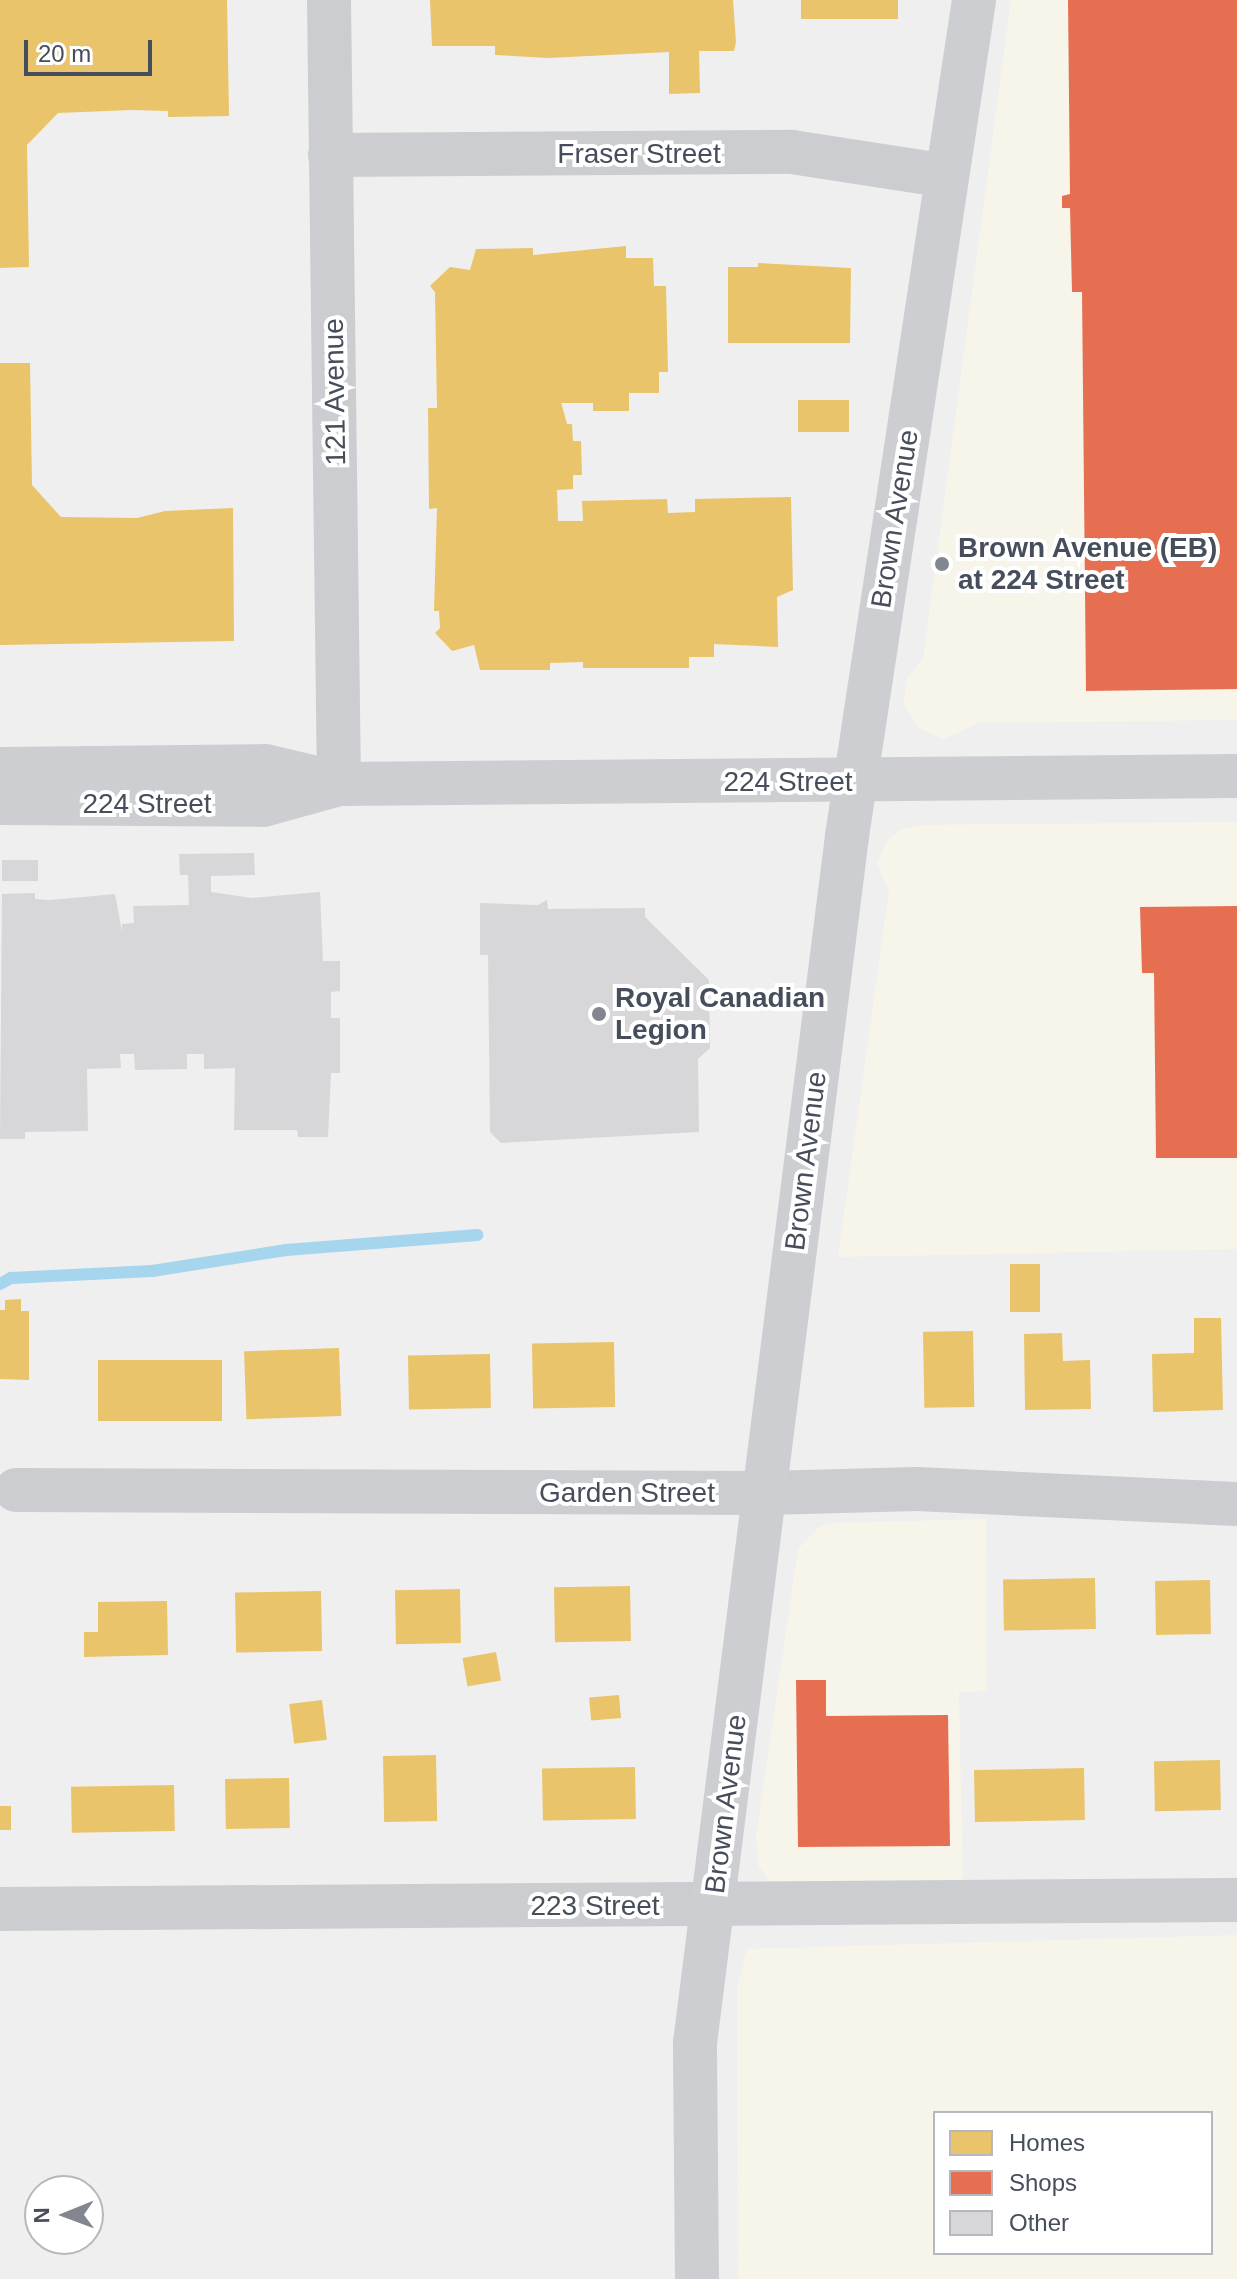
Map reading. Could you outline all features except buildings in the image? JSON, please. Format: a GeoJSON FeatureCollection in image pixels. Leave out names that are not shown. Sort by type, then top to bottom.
{"type":"FeatureCollection","features":[{"type":"Feature","properties":{"kind":"main road","name":"Brown Avenue"},"geometry":{"type":"LineString","coordinates":[[697,2279],[695,2043],[855,781],[974,0]]}},
{"type":"Feature","properties":{"kind":"main road","name":"224 Street"},"geometry":{"type":"LineString","coordinates":[[0,769],[265,766],[339,784],[1237,776]]}},
{"type":"Feature","properties":{"kind":"main road","name":"224 Street"},"geometry":{"type":"LineString","coordinates":[[0,803],[263,805],[339,784]]}},
{"type":"Feature","properties":{"kind":"street","name":"121 Avenue"},"geometry":{"type":"LineString","coordinates":[[329,0],[339,784]]}},
{"type":"Feature","properties":{"kind":"street","name":"Fraser Street"},"geometry":{"type":"LineString","coordinates":[[330,155],[792,152],[947,176]]}},
{"type":"Feature","properties":{"kind":"street","name":"Garden Street"},"geometry":{"type":"LineString","coordinates":[[16,1490],[766,1493],[917,1489],[1237,1504]]}},
{"type":"Feature","properties":{"kind":"street","name":"223 Street"},"geometry":{"type":"LineString","coordinates":[[0,1909],[1237,1900]]}},
{"type":"Feature","properties":{"kind":"shaded area"},"geometry":{"type":"Polygon","coordinates":[[[1011,0],[1237,0],[1237,720],[978,723],[944,739],[919,728],[904,704],[907,678],[923,658],[1011,0]]]}},
{"type":"Feature","properties":{"kind":"shaded area"},"geometry":{"type":"Polygon","coordinates":[[[1237,822],[1237,1249],[838,1257],[889,890],[877,864],[887,841],[900,830],[921,825],[1237,822]]]}},
{"type":"Feature","properties":{"kind":"shaded area"},"geometry":{"type":"Polygon","coordinates":[[[986,1519],[987,1691],[959,1692],[963,1888],[771,1883],[759,1867],[756,1837],[798,1549],[819,1527],[833,1523],[986,1519]]]}},
{"type":"Feature","properties":{"kind":"shaded area"},"geometry":{"type":"Polygon","coordinates":[[[1237,1935],[1237,2279],[738,2279],[737,1990],[747,1949],[1237,1935]]]}},
{"type":"Feature","properties":{"kind":"waterway"},"geometry":{"type":"LineString","coordinates":[[0,1284],[11,1278],[152,1271],[286,1250],[477,1235]]}},
{"type":"Feature","properties":{"kind":"place","name":"Brown Avenue (EB) at 224 Street"},"geometry":{"type":"Point","coordinates":[942,564]}},
{"type":"Feature","properties":{"kind":"place","name":"Royal Canadian Legion"},"geometry":{"type":"Point","coordinates":[599,1014]}}]}
